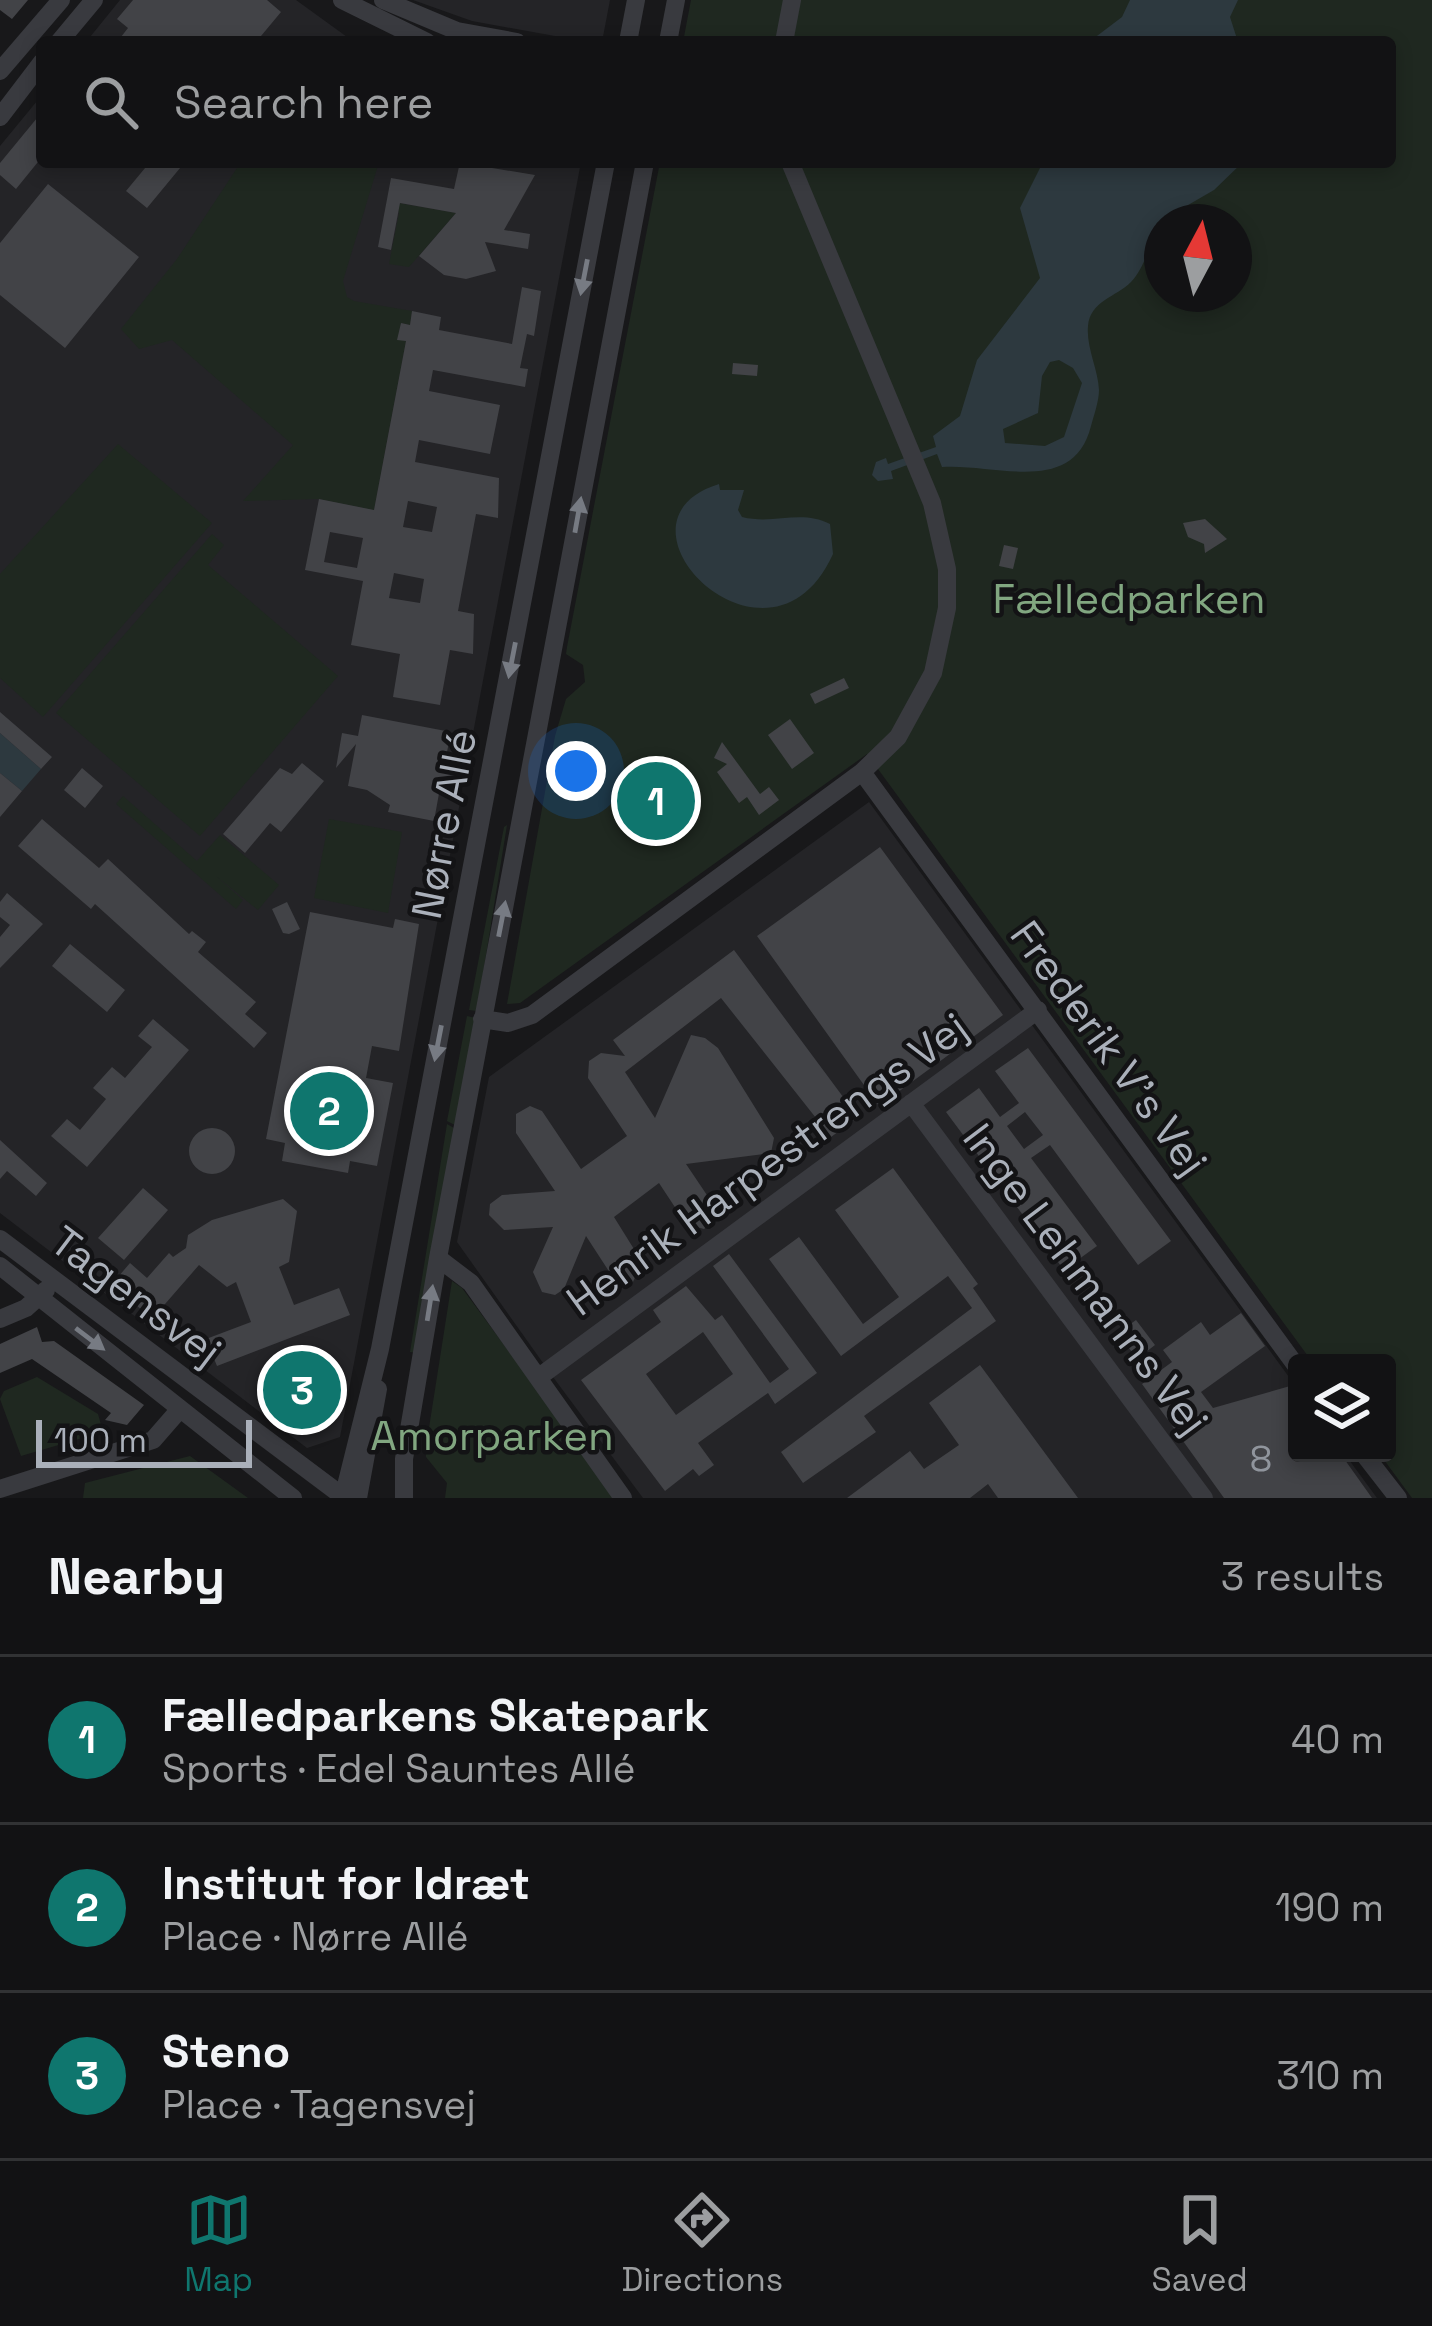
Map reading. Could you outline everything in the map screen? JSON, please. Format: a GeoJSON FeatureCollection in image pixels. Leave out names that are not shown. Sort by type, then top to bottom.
{"type":"FeatureCollection","features":[{"type":"Feature","properties":{"kind":"street"},"geometry":{"type":"LineString","coordinates":[[0,71],[61,0]]}},
{"type":"Feature","properties":{"kind":"street"},"geometry":{"type":"LineString","coordinates":[[64,36],[94,0]]}},
{"type":"Feature","properties":{"kind":"street"},"geometry":{"type":"LineString","coordinates":[[343,0],[415,36]]}},
{"type":"Feature","properties":{"kind":"street"},"geometry":{"type":"LineString","coordinates":[[383,0],[457,31],[484,36]]}},
{"type":"Feature","properties":{"kind":"street"},"geometry":{"type":"LineString","coordinates":[[629,36],[636,0]]}},
{"type":"Feature","properties":{"kind":"street"},"geometry":{"type":"LineString","coordinates":[[669,36],[676,0]]}},
{"type":"Feature","properties":{"kind":"street"},"geometry":{"type":"LineString","coordinates":[[785,36],[793,0]]}},
{"type":"Feature","properties":{"kind":"street"},"geometry":{"type":"LineString","coordinates":[[0,117],[36,70]]}},
{"type":"Feature","properties":{"kind":"street","name":"Nørre Allé"},"geometry":{"type":"LineString","coordinates":[[344,1498],[380,1348],[605,168]]}},
{"type":"Feature","properties":{"kind":"street","name":"Nørre Allé"},"geometry":{"type":"LineString","coordinates":[[404,1498],[403,1469],[438,1258],[644,168]]}},
{"type":"Feature","properties":{"kind":"street"},"geometry":{"type":"LineString","coordinates":[[482,1019],[508,1023],[532,1015],[862,772],[898,737],[917,707],[943,639],[947,569],[929,497],[793,168]]}},
{"type":"Feature","properties":{"kind":"street"},"geometry":{"type":"LineString","coordinates":[[802,168],[807,198]]}},
{"type":"Feature","properties":{"kind":"street","name":"Frederik V's Vej"},"geometry":{"type":"LineString","coordinates":[[862,772],[1288,1355]]}},
{"type":"Feature","properties":{"kind":"street","name":"Henrik Harpestrengs Vej"},"geometry":{"type":"LineString","coordinates":[[539,1377],[1038,1010]]}},
{"type":"Feature","properties":{"kind":"street","name":"Inge Lehmanns Vej"},"geometry":{"type":"LineString","coordinates":[[911,1103],[1204,1498]]}},
{"type":"Feature","properties":{"kind":"street","name":"Tagensvej"},"geometry":{"type":"LineString","coordinates":[[0,1239],[47,1289],[180,1409],[293,1498]]}},
{"type":"Feature","properties":{"kind":"street"},"geometry":{"type":"LineString","coordinates":[[438,1258],[471,1283],[623,1498]]}},
{"type":"Feature","properties":{"kind":"street","name":"Tagensvej"},"geometry":{"type":"LineString","coordinates":[[0,1266],[47,1289],[344,1498]]}},
{"type":"Feature","properties":{"kind":"street"},"geometry":{"type":"LineString","coordinates":[[0,1319],[47,1289]]}},
{"type":"Feature","properties":{"kind":"street"},"geometry":{"type":"LineString","coordinates":[[358,1498],[378,1396],[380,1348]]}},
{"type":"Feature","properties":{"kind":"street"},"geometry":{"type":"LineString","coordinates":[[0,1489],[153,1440],[180,1409]]}},
{"type":"Feature","properties":{"kind":"street"},"geometry":{"type":"LineString","coordinates":[[1371,1462],[1398,1498]]}},
{"type":"Feature","properties":{"kind":"shaded area"},"geometry":{"type":"Polygon","coordinates":[[[120,0],[296,0],[346,36],[91,36],[120,0]]]}},
{"type":"Feature","properties":{"kind":"shaded area"},"geometry":{"type":"Polygon","coordinates":[[[413,0],[610,0],[603,36],[555,36],[472,21],[413,0]]]}},
{"type":"Feature","properties":{"kind":"shaded area"},"geometry":{"type":"Polygon","coordinates":[[[1130,0],[1238,0],[1230,17],[1236,36],[1097,36],[1122,17],[1130,0]]]}},
{"type":"Feature","properties":{"kind":"shaded area"},"geometry":{"type":"Polygon","coordinates":[[[36,102],[36,168],[580,168],[340,1437],[307,1448],[0,1213],[0,146],[36,102]]]}},
{"type":"Feature","properties":{"kind":"shaded area"},"geometry":{"type":"Polygon","coordinates":[[[1040,168],[1237,168],[1190,204],[1144,204],[1144,260],[1136,276],[1090,318],[1098,399],[1082,448],[1068,462],[1030,472],[942,467],[937,454],[891,471],[893,479],[878,481],[872,475],[876,462],[886,458],[888,464],[936,447],[933,436],[960,416],[977,360],[1040,278],[1020,208],[1040,168]],[[1059,360],[1050,362],[1042,376],[1038,413],[1003,429],[1005,443],[1045,446],[1064,437],[1082,383],[1073,368],[1059,360]]]}},
{"type":"Feature","properties":{"kind":"shaded area"},"geometry":{"type":"Polygon","coordinates":[[[719,484],[720,490],[744,490],[738,510],[742,517],[809,518],[830,524],[833,554],[805,593],[771,607],[737,603],[706,586],[684,560],[676,531],[686,504],[719,484]]]}},
{"type":"Feature","properties":{"kind":"shaded area"},"geometry":{"type":"Polygon","coordinates":[[[0,733],[41,769],[22,791],[0,773],[0,733]]]}},
{"type":"Feature","properties":{"kind":"shaded area"},"geometry":{"type":"Polygon","coordinates":[[[869,802],[1288,1376],[1288,1462],[1351,1462],[1377,1498],[643,1498],[457,1242],[489,1077],[869,802]]]}},
{"type":"Feature","properties":{"kind":"green space","name":"Fælledparken"},"geometry":{"type":"Polygon","coordinates":[[[691,0],[1432,0],[1432,1498],[1412,1498],[1386,1462],[1396,1462],[1396,1354],[1306,1354],[867,754],[520,1003],[507,1004],[555,736],[566,699],[585,682],[583,665],[566,654],[659,168],[1396,168],[1396,36],[684,36],[691,0]]]}},
{"type":"Feature","properties":{"kind":"green space"},"geometry":{"type":"Polygon","coordinates":[[[237,168],[377,168],[343,281],[347,297],[354,301],[412,311],[410,325],[401,323],[398,339],[406,341],[374,510],[319,499],[243,501],[293,445],[172,340],[139,349],[121,329],[177,259],[237,168]]]}},
{"type":"Feature","properties":{"kind":"green space"},"geometry":{"type":"Polygon","coordinates":[[[393,202],[456,213],[409,267],[389,264],[399,213],[393,202]]]}},
{"type":"Feature","properties":{"kind":"green space"},"geometry":{"type":"Polygon","coordinates":[[[118,444],[212,523],[43,717],[0,678],[0,574],[118,444]]]}},
{"type":"Feature","properties":{"kind":"green space"},"geometry":{"type":"Polygon","coordinates":[[[212,534],[224,545],[208,565],[338,676],[200,836],[56,713],[212,534]]]}},
{"type":"Feature","properties":{"kind":"green space"},"geometry":{"type":"Polygon","coordinates":[[[123,796],[197,861],[220,835],[279,885],[258,910],[216,876],[243,900],[236,909],[116,804],[123,796]]]}},
{"type":"Feature","properties":{"kind":"green space"},"geometry":{"type":"Polygon","coordinates":[[[329,819],[402,832],[388,913],[314,898],[329,819]]]}},
{"type":"Feature","properties":{"kind":"green space"},"geometry":{"type":"Polygon","coordinates":[[[507,825],[477,1011],[469,1010],[504,827],[507,825]]]}},
{"type":"Feature","properties":{"kind":"green space"},"geometry":{"type":"Polygon","coordinates":[[[467,1016],[476,1018],[455,1125],[447,1121],[467,1016]]]}},
{"type":"Feature","properties":{"kind":"green space"},"geometry":{"type":"Polygon","coordinates":[[[447,1124],[454,1128],[417,1353],[410,1352],[447,1124]]]}},
{"type":"Feature","properties":{"kind":"green space","name":"Amorparken"},"geometry":{"type":"Polygon","coordinates":[[[452,1281],[462,1288],[617,1498],[445,1498],[447,1483],[426,1457],[426,1447],[452,1281]]]}},
{"type":"Feature","properties":{"kind":"green space"},"geometry":{"type":"Polygon","coordinates":[[[37,1377],[98,1414],[103,1432],[21,1456],[0,1399],[4,1391],[37,1377]]]}},
{"type":"Feature","properties":{"kind":"green space"},"geometry":{"type":"Polygon","coordinates":[[[190,1456],[248,1498],[83,1498],[85,1483],[190,1456]]]}},
{"type":"Feature","properties":{"kind":"building"},"geometry":{"type":"Polygon","coordinates":[[[0,0],[28,0],[12,19],[0,10],[0,0]]]}},
{"type":"Feature","properties":{"kind":"building"},"geometry":{"type":"Polygon","coordinates":[[[133,0],[267,0],[281,12],[261,36],[122,36],[128,28],[117,19],[133,0]]]}},
{"type":"Feature","properties":{"kind":"building"},"geometry":{"type":"Polygon","coordinates":[[[36,119],[36,164],[16,189],[0,175],[0,163],[36,119]]]}},
{"type":"Feature","properties":{"kind":"building"},"geometry":{"type":"Polygon","coordinates":[[[145,168],[180,168],[147,208],[126,191],[145,168]]]}},
{"type":"Feature","properties":{"kind":"building"},"geometry":{"type":"Polygon","coordinates":[[[459,168],[535,175],[504,230],[530,234],[528,249],[485,242],[496,271],[466,279],[444,275],[419,256],[456,213],[400,203],[391,250],[378,247],[391,178],[454,189],[459,168]]]}},
{"type":"Feature","properties":{"kind":"building"},"geometry":{"type":"Polygon","coordinates":[[[48,184],[139,257],[65,348],[0,295],[0,243],[48,184]]]}},
{"type":"Feature","properties":{"kind":"building"},"geometry":{"type":"Polygon","coordinates":[[[522,287],[541,291],[534,336],[527,334],[520,368],[528,369],[525,387],[433,370],[429,391],[500,405],[490,454],[419,440],[415,462],[499,478],[498,518],[476,514],[458,611],[474,614],[473,654],[450,650],[440,705],[393,697],[400,654],[351,645],[363,581],[305,570],[319,499],[374,510],[406,341],[397,340],[401,323],[410,325],[412,311],[441,317],[439,330],[512,344],[522,287]],[[408,501],[403,527],[432,532],[437,507],[408,501]],[[330,532],[324,562],[357,568],[363,538],[330,532]],[[394,573],[389,598],[420,603],[424,579],[394,573]]]}},
{"type":"Feature","properties":{"kind":"building"},"geometry":{"type":"Polygon","coordinates":[[[733,363],[758,365],[757,376],[732,374],[733,363]]]}},
{"type":"Feature","properties":{"kind":"building"},"geometry":{"type":"Polygon","coordinates":[[[1205,519],[1227,539],[1205,553],[1204,544],[1188,537],[1183,523],[1205,519]]]}},
{"type":"Feature","properties":{"kind":"building"},"geometry":{"type":"Polygon","coordinates":[[[1004,545],[1018,548],[1013,569],[999,566],[1004,545]]]}},
{"type":"Feature","properties":{"kind":"building"},"geometry":{"type":"Polygon","coordinates":[[[844,678],[849,688],[815,704],[810,694],[844,678]]]}},
{"type":"Feature","properties":{"kind":"building"},"geometry":{"type":"Polygon","coordinates":[[[0,712],[52,757],[41,769],[0,733],[0,712]]]}},
{"type":"Feature","properties":{"kind":"building"},"geometry":{"type":"Polygon","coordinates":[[[362,715],[451,732],[447,752],[459,754],[454,779],[442,777],[434,821],[388,812],[390,805],[367,790],[348,786],[356,744],[336,768],[342,733],[358,736],[362,715]]]}},
{"type":"Feature","properties":{"kind":"building"},"geometry":{"type":"Polygon","coordinates":[[[790,719],[814,753],[792,769],[768,735],[790,719]]]}},
{"type":"Feature","properties":{"kind":"building"},"geometry":{"type":"Polygon","coordinates":[[[722,742],[760,794],[769,787],[779,800],[759,815],[747,797],[739,803],[717,772],[727,764],[714,758],[722,742]]]}},
{"type":"Feature","properties":{"kind":"building"},"geometry":{"type":"Polygon","coordinates":[[[302,763],[324,781],[281,832],[270,823],[245,853],[223,834],[280,768],[292,774],[302,763]]]}},
{"type":"Feature","properties":{"kind":"building"},"geometry":{"type":"Polygon","coordinates":[[[82,768],[103,786],[85,808],[64,790],[82,768]]]}},
{"type":"Feature","properties":{"kind":"building"},"geometry":{"type":"Polygon","coordinates":[[[0,773],[22,791],[0,817],[0,773]]]}},
{"type":"Feature","properties":{"kind":"building"},"geometry":{"type":"Polygon","coordinates":[[[42,819],[99,868],[108,859],[189,934],[192,931],[206,942],[198,952],[256,1002],[245,1014],[267,1033],[254,1048],[95,904],[91,909],[18,846],[42,819]]]}},
{"type":"Feature","properties":{"kind":"building"},"geometry":{"type":"Polygon","coordinates":[[[880,847],[1003,1015],[879,1106],[757,936],[880,847]]]}},
{"type":"Feature","properties":{"kind":"building"},"geometry":{"type":"Polygon","coordinates":[[[7,893],[43,924],[0,968],[0,937],[10,925],[0,917],[0,902],[7,893]]]}},
{"type":"Feature","properties":{"kind":"building"},"geometry":{"type":"Polygon","coordinates":[[[287,902],[300,929],[289,934],[283,933],[272,909],[287,902]]]}},
{"type":"Feature","properties":{"kind":"building"},"geometry":{"type":"Polygon","coordinates":[[[310,912],[393,928],[395,919],[419,924],[399,1051],[372,1046],[366,1078],[393,1083],[377,1166],[350,1161],[348,1173],[282,1161],[285,1143],[266,1139],[310,912]]]}},
{"type":"Feature","properties":{"kind":"building"},"geometry":{"type":"Polygon","coordinates":[[[70,944],[125,990],[107,1012],[52,966],[70,944]]]}},
{"type":"Feature","properties":{"kind":"building"},"geometry":{"type":"Polygon","coordinates":[[[734,950],[858,1117],[831,1137],[721,998],[625,1072],[655,1118],[691,1035],[705,1038],[718,1048],[774,1138],[771,1153],[686,1164],[715,1207],[714,1220],[704,1229],[686,1224],[659,1183],[614,1217],[642,1262],[633,1282],[612,1276],[586,1236],[564,1289],[555,1295],[542,1292],[533,1272],[553,1227],[504,1230],[489,1215],[490,1204],[502,1195],[555,1191],[516,1133],[516,1114],[530,1106],[542,1111],[581,1169],[627,1136],[588,1078],[589,1061],[601,1053],[625,1056],[613,1040],[734,950]]]}},
{"type":"Feature","properties":{"kind":"building"},"geometry":{"type":"Polygon","coordinates":[[[153,1019],[189,1050],[87,1167],[51,1136],[67,1119],[80,1130],[106,1099],[93,1088],[112,1067],[125,1078],[152,1047],[138,1036],[153,1019]]]}},
{"type":"Feature","properties":{"kind":"building"},"geometry":{"type":"Polygon","coordinates":[[[1028,1048],[1171,1241],[1138,1265],[1050,1145],[1031,1158],[1097,1246],[1064,1270],[946,1112],[979,1088],[1000,1117],[1019,1103],[995,1071],[1028,1048]],[[1025,1112],[1007,1126],[1024,1149],[1043,1135],[1025,1112]]]}},
{"type":"Feature","properties":{"kind":"building"},"geometry":{"type":"Polygon","coordinates":[[[212,1128],[228,1135],[235,1151],[228,1167],[212,1174],[196,1167],[189,1151],[196,1135],[212,1128]]]}},
{"type":"Feature","properties":{"kind":"building"},"geometry":{"type":"Polygon","coordinates":[[[0,1140],[47,1183],[36,1196],[7,1171],[0,1179],[0,1140]]]}},
{"type":"Feature","properties":{"kind":"building"},"geometry":{"type":"Polygon","coordinates":[[[893,1168],[978,1284],[973,1288],[996,1321],[864,1416],[876,1432],[803,1483],[781,1452],[972,1308],[948,1276],[841,1356],[769,1259],[799,1237],[863,1324],[899,1297],[835,1210],[893,1168]]]}},
{"type":"Feature","properties":{"kind":"building"},"geometry":{"type":"Polygon","coordinates":[[[143,1188],[168,1210],[124,1260],[98,1238],[143,1188]]]}},
{"type":"Feature","properties":{"kind":"building"},"geometry":{"type":"Polygon","coordinates":[[[283,1199],[297,1211],[289,1262],[279,1267],[294,1305],[339,1288],[350,1315],[217,1366],[206,1339],[251,1322],[236,1282],[227,1287],[199,1265],[152,1319],[112,1284],[130,1263],[147,1278],[169,1253],[173,1257],[186,1248],[188,1235],[212,1220],[283,1199]]]}},
{"type":"Feature","properties":{"kind":"building"},"geometry":{"type":"Polygon","coordinates":[[[729,1254],[817,1373],[775,1404],[768,1393],[698,1443],[714,1465],[699,1476],[693,1469],[665,1491],[581,1380],[661,1322],[653,1310],[686,1286],[715,1320],[722,1315],[770,1383],[789,1369],[713,1266],[729,1254]],[[703,1332],[646,1374],[676,1415],[733,1374],[703,1332]]]}},
{"type":"Feature","properties":{"kind":"building"},"geometry":{"type":"Polygon","coordinates":[[[1241,1313],[1265,1346],[1201,1392],[1213,1408],[1288,1387],[1288,1462],[1346,1462],[1372,1498],[1224,1498],[1142,1384],[1172,1362],[1163,1350],[1201,1322],[1210,1335],[1241,1313]]]}},
{"type":"Feature","properties":{"kind":"building"},"geometry":{"type":"Polygon","coordinates":[[[1136,1320],[1155,1345],[1137,1359],[1118,1333],[1136,1320]]]}},
{"type":"Feature","properties":{"kind":"building"},"geometry":{"type":"Polygon","coordinates":[[[37,1327],[42,1342],[54,1341],[144,1405],[127,1425],[105,1420],[111,1413],[32,1359],[0,1373],[0,1344],[37,1327]]]}},
{"type":"Feature","properties":{"kind":"building"},"geometry":{"type":"Polygon","coordinates":[[[980,1365],[1078,1498],[998,1498],[988,1484],[970,1498],[847,1498],[910,1451],[924,1469],[959,1445],[929,1403],[980,1365]]]}},
{"type":"Feature","properties":{"kind":"place","name":"Fælledparkens Skatepark"},"geometry":{"type":"Point","coordinates":[656,801]}},
{"type":"Feature","properties":{"kind":"place","name":"Institut for Idræt"},"geometry":{"type":"Point","coordinates":[329,1111]}},
{"type":"Feature","properties":{"kind":"place","name":"Steno"},"geometry":{"type":"Point","coordinates":[302,1390]}}]}
